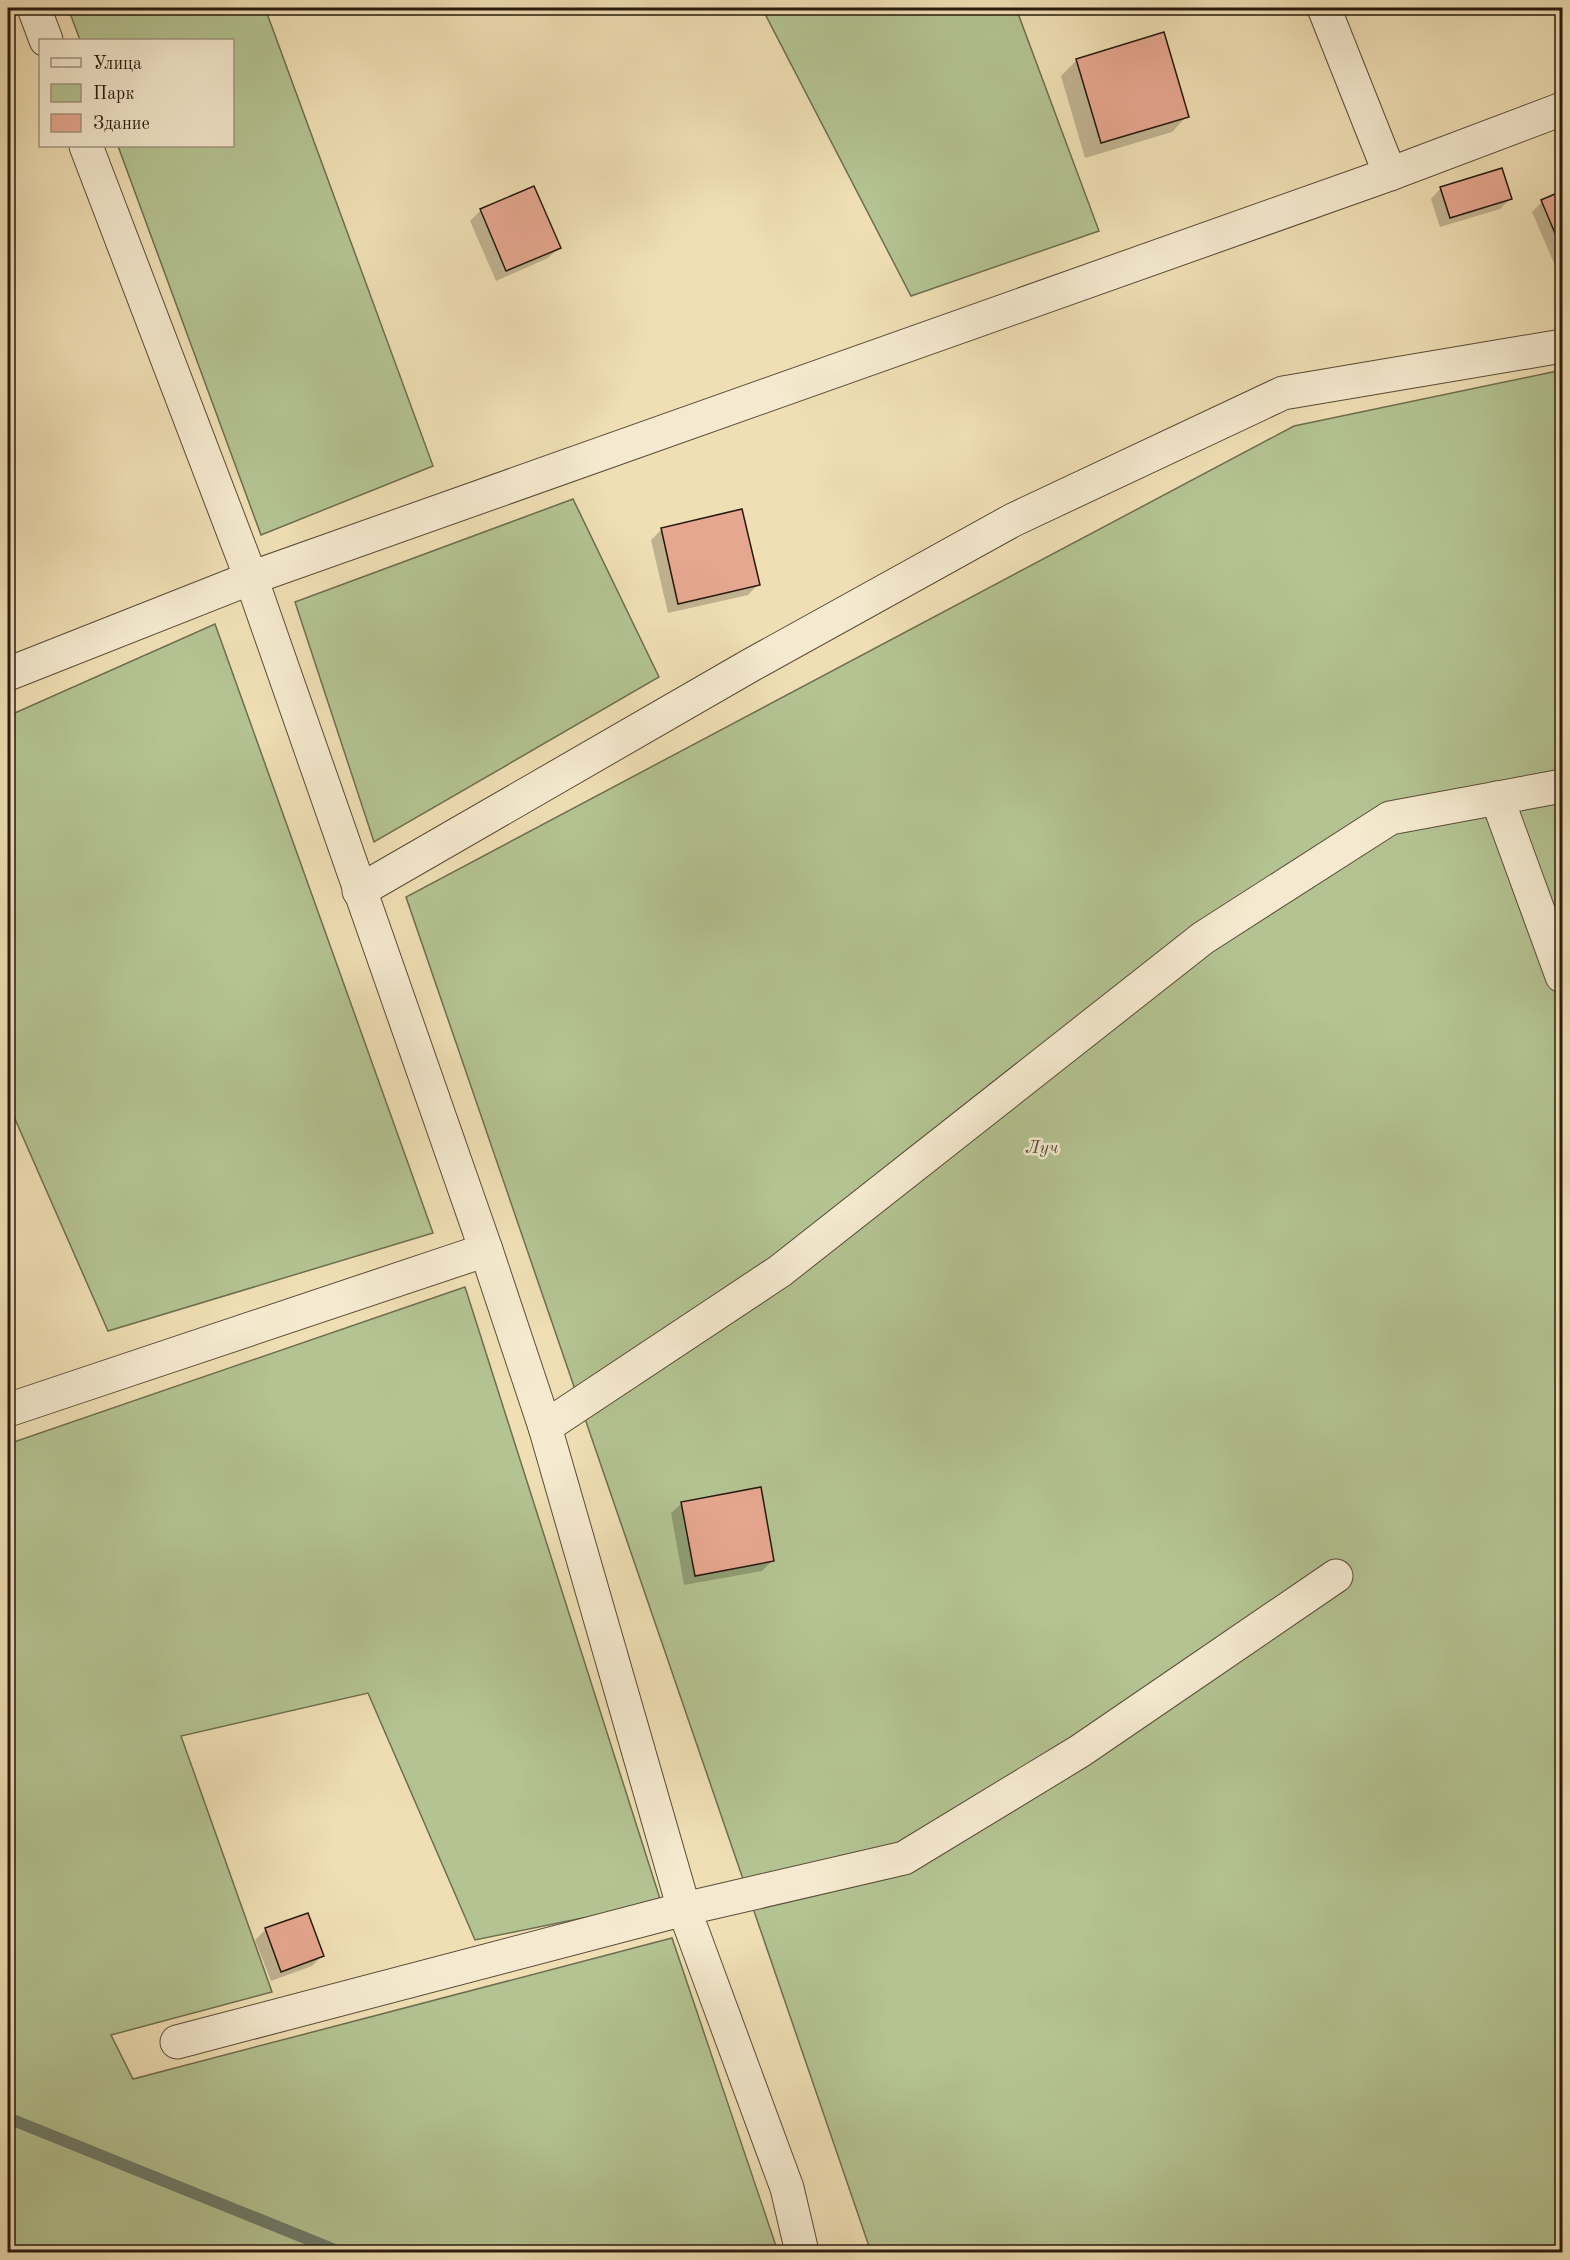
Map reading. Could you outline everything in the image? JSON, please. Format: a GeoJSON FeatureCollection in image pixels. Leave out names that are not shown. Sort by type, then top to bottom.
{"type":"FeatureCollection","features":[{"type":"Feature","properties":{"kind":"street"},"geometry":{"type":"LineString","coordinates":[[34,8],[46,39]]}},
{"type":"Feature","properties":{"kind":"street"},"geometry":{"type":"LineString","coordinates":[[1324,8],[1390,174]]}},
{"type":"Feature","properties":{"kind":"street"},"geometry":{"type":"LineString","coordinates":[[8,674],[250,578],[1390,174],[1563,109]]}},
{"type":"Feature","properties":{"kind":"street"},"geometry":{"type":"LineString","coordinates":[[86,147],[250,578],[486,1251],[545,1427],[684,1909],[787,2188],[802,2253]]}},
{"type":"Feature","properties":{"kind":"street"},"geometry":{"type":"LineString","coordinates":[[359,891],[751,665],[1013,520],[1283,393],[1563,346]]}},
{"type":"Feature","properties":{"kind":"street"},"geometry":{"type":"LineString","coordinates":[[545,1427],[780,1271],[1203,938],[1390,818],[1563,786]]}},
{"type":"Feature","properties":{"kind":"street"},"geometry":{"type":"LineString","coordinates":[[1497,798],[1563,976]]}},
{"type":"Feature","properties":{"kind":"street"},"geometry":{"type":"LineString","coordinates":[[8,1410],[486,1251]]}},
{"type":"Feature","properties":{"kind":"street"},"geometry":{"type":"LineString","coordinates":[[177,2042],[684,1909],[904,1858],[1080,1751],[1336,1576]]}},
{"type":"Feature","properties":{"kind":"green space"},"geometry":{"type":"Polygon","coordinates":[[[68,8],[265,8],[433,466],[261,535],[118,147],[234,147],[234,39],[80,39],[68,8]]]}},
{"type":"Feature","properties":{"kind":"green space"},"geometry":{"type":"Polygon","coordinates":[[[762,8],[1016,8],[1099,231],[911,296],[762,8]]]}},
{"type":"Feature","properties":{"kind":"green space","name":"Луч"},"geometry":{"type":"Polygon","coordinates":[[[1562,370],[1562,2252],[871,2252],[406,897],[1294,426],[1562,370]]]}},
{"type":"Feature","properties":{"kind":"green space"},"geometry":{"type":"Polygon","coordinates":[[[573,499],[659,677],[374,842],[295,602],[573,499]]]}},
{"type":"Feature","properties":{"kind":"green space"},"geometry":{"type":"Polygon","coordinates":[[[215,624],[433,1233],[108,1331],[8,1103],[8,716],[215,624]]]}},
{"type":"Feature","properties":{"kind":"green space"},"geometry":{"type":"Polygon","coordinates":[[[465,1287],[661,1902],[475,1940],[368,1693],[181,1736],[272,1992],[111,2035],[133,2079],[672,1938],[778,2252],[8,2252],[8,1444],[465,1287]]]}},
{"type":"Feature","properties":{"kind":"building"},"geometry":{"type":"Polygon","coordinates":[[[1164,32],[1189,117],[1101,143],[1076,59],[1164,32]]]}},
{"type":"Feature","properties":{"kind":"building"},"geometry":{"type":"Polygon","coordinates":[[[1502,168],[1512,199],[1450,218],[1440,187],[1502,168]]]}},
{"type":"Feature","properties":{"kind":"building"},"geometry":{"type":"Polygon","coordinates":[[[534,186],[561,248],[506,271],[480,209],[534,186]]]}},
{"type":"Feature","properties":{"kind":"building"},"geometry":{"type":"Polygon","coordinates":[[[1562,191],[1562,250],[1541,200],[1562,191]]]}},
{"type":"Feature","properties":{"kind":"building"},"geometry":{"type":"Polygon","coordinates":[[[742,509],[760,585],[678,604],[661,528],[742,509]]]}},
{"type":"Feature","properties":{"kind":"building"},"geometry":{"type":"Polygon","coordinates":[[[761,1487],[774,1561],[695,1576],[681,1502],[761,1487]]]}},
{"type":"Feature","properties":{"kind":"building"},"geometry":{"type":"Polygon","coordinates":[[[308,1913],[324,1956],[281,1972],[265,1928],[308,1913]]]}},
{"type":"Feature","properties":{"kind":"waterway"},"geometry":{"type":"LineString","coordinates":[[8,2118],[340,2252]]}}]}
